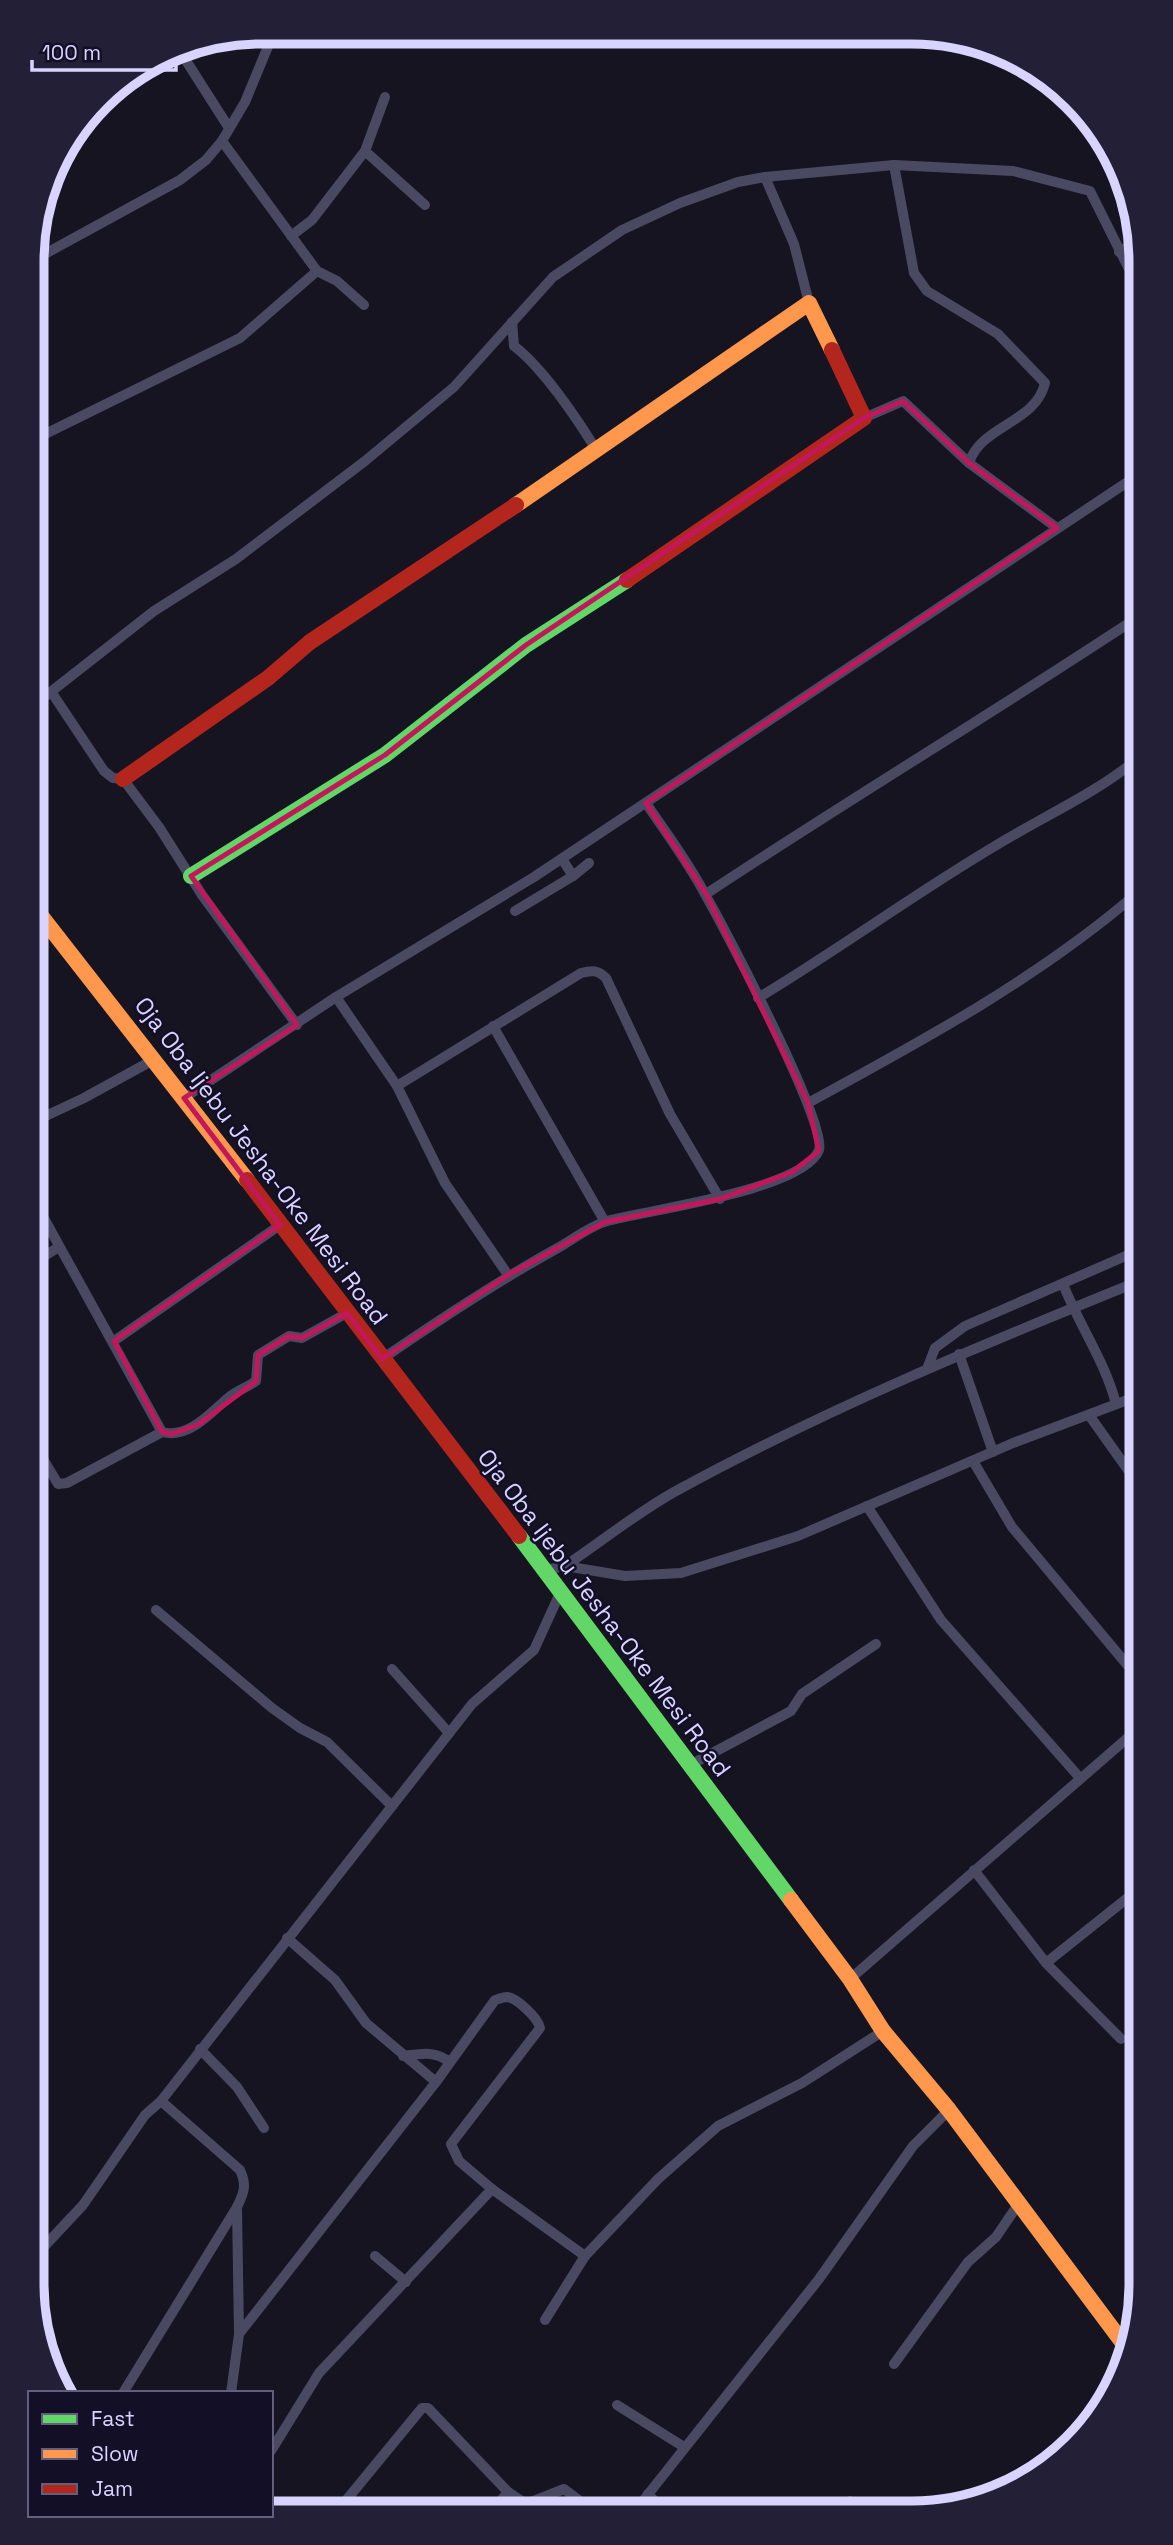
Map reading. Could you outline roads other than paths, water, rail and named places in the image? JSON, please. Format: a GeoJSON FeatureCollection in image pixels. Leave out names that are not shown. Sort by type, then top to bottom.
{"type":"FeatureCollection","features":[{"type":"Feature","properties":{"kind":"main road"},"geometry":{"type":"LineString","coordinates":[[123,779],[268,678],[310,642],[461,543],[808,303],[864,418],[691,539],[526,645],[385,755],[191,876]]}},
{"type":"Feature","properties":{"kind":"main road","name":"Oja Oba Ijebu Jesha-Oke Mesi Road"},"geometry":{"type":"LineString","coordinates":[[44,920],[155,1059],[561,1591],[850,1979],[883,2031],[949,2110],[1121,2341]]}},
{"type":"Feature","properties":{"kind":"street"},"geometry":{"type":"LineString","coordinates":[[44,254],[180,180],[206,160],[222,141],[245,102],[269,44]]}},
{"type":"Feature","properties":{"kind":"street"},"geometry":{"type":"LineString","coordinates":[[184,58],[229,128]]}},
{"type":"Feature","properties":{"kind":"street"},"geometry":{"type":"LineString","coordinates":[[291,236],[313,220],[365,151],[385,97]]}},
{"type":"Feature","properties":{"kind":"street"},"geometry":{"type":"LineString","coordinates":[[222,141],[317,271],[337,281],[364,304]]}},
{"type":"Feature","properties":{"kind":"street"},"geometry":{"type":"LineString","coordinates":[[365,151],[425,205]]}},
{"type":"Feature","properties":{"kind":"street"},"geometry":{"type":"LineString","coordinates":[[894,165],[914,273],[926,291],[998,334],[1045,383],[1036,405],[977,446],[969,463]]}},
{"type":"Feature","properties":{"kind":"street"},"geometry":{"type":"LineString","coordinates":[[44,698],[154,611],[236,559],[366,461],[454,387],[553,277],[622,230],[680,203],[738,182],[765,177],[894,165],[1013,171],[1082,187],[1096,199],[1129,270]]}},
{"type":"Feature","properties":{"kind":"street"},"geometry":{"type":"LineString","coordinates":[[765,177],[794,244],[808,303]]}},
{"type":"Feature","properties":{"kind":"street"},"geometry":{"type":"LineString","coordinates":[[1119,252],[1128,247]]}},
{"type":"Feature","properties":{"kind":"street"},"geometry":{"type":"LineString","coordinates":[[44,435],[240,338],[317,271]]}},
{"type":"Feature","properties":{"kind":"street"},"geometry":{"type":"LineString","coordinates":[[512,322],[514,346],[542,373],[575,415],[595,448]]}},
{"type":"Feature","properties":{"kind":"street"},"geometry":{"type":"LineString","coordinates":[[864,418],[903,401],[969,463],[1057,528]]}},
{"type":"Feature","properties":{"kind":"street"},"geometry":{"type":"LineString","coordinates":[[184,1098],[336,997],[562,859],[1129,481]]}},
{"type":"Feature","properties":{"kind":"street"},"geometry":{"type":"LineString","coordinates":[[705,894],[841,805],[982,720],[1129,623]]}},
{"type":"Feature","properties":{"kind":"street"},"geometry":{"type":"LineString","coordinates":[[52,693],[104,771],[113,778],[123,779],[297,1024]]}},
{"type":"Feature","properties":{"kind":"street"},"geometry":{"type":"LineString","coordinates":[[758,998],[995,846],[1109,782],[1129,766]]}},
{"type":"Feature","properties":{"kind":"street"},"geometry":{"type":"LineString","coordinates":[[382,1359],[508,1275],[605,1222],[720,1199],[792,1172],[814,1158],[820,1143],[808,1103],[705,894],[646,803]]}},
{"type":"Feature","properties":{"kind":"street"},"geometry":{"type":"LineString","coordinates":[[562,859],[573,876]]}},
{"type":"Feature","properties":{"kind":"street"},"geometry":{"type":"LineString","coordinates":[[515,911],[573,876],[589,863]]}},
{"type":"Feature","properties":{"kind":"street"},"geometry":{"type":"LineString","coordinates":[[808,1103],[968,1016],[1089,932],[1129,900]]}},
{"type":"Feature","properties":{"kind":"street"},"geometry":{"type":"LineString","coordinates":[[397,1086],[581,973],[600,972],[606,978],[670,1114],[720,1199]]}},
{"type":"Feature","properties":{"kind":"street"},"geometry":{"type":"LineString","coordinates":[[336,997],[397,1086],[445,1183],[508,1275]]}},
{"type":"Feature","properties":{"kind":"street"},"geometry":{"type":"LineString","coordinates":[[493,1026],[605,1222]]}},
{"type":"Feature","properties":{"kind":"street"},"geometry":{"type":"LineString","coordinates":[[44,1117],[155,1059]]}},
{"type":"Feature","properties":{"kind":"street"},"geometry":{"type":"LineString","coordinates":[[44,1219],[162,1432]]}},
{"type":"Feature","properties":{"kind":"street"},"geometry":{"type":"LineString","coordinates":[[114,1341],[280,1225]]}},
{"type":"Feature","properties":{"kind":"street"},"geometry":{"type":"LineString","coordinates":[[44,1256],[59,1247]]}},
{"type":"Feature","properties":{"kind":"street"},"geometry":{"type":"LineString","coordinates":[[926,1369],[935,1348],[950,1335],[1129,1254]]}},
{"type":"Feature","properties":{"kind":"street"},"geometry":{"type":"LineString","coordinates":[[1063,1283],[1072,1308],[1109,1377],[1116,1405]]}},
{"type":"Feature","properties":{"kind":"street"},"geometry":{"type":"LineString","coordinates":[[565,1566],[674,1492],[809,1423],[959,1354],[1129,1285]]}},
{"type":"Feature","properties":{"kind":"street"},"geometry":{"type":"LineString","coordinates":[[44,1460],[58,1484],[67,1483],[162,1432],[172,1434],[199,1424],[229,1397],[256,1381],[258,1355],[289,1336],[302,1338],[347,1312]]}},
{"type":"Feature","properties":{"kind":"street"},"geometry":{"type":"LineString","coordinates":[[959,1354],[993,1452]]}},
{"type":"Feature","properties":{"kind":"street"},"geometry":{"type":"LineString","coordinates":[[545,1570],[565,1566],[625,1576],[681,1573],[798,1536],[993,1452],[1129,1400]]}},
{"type":"Feature","properties":{"kind":"street"},"geometry":{"type":"LineString","coordinates":[[1088,1415],[1129,1472]]}},
{"type":"Feature","properties":{"kind":"street"},"geometry":{"type":"LineString","coordinates":[[973,1461],[1012,1527],[1129,1667]]}},
{"type":"Feature","properties":{"kind":"street"},"geometry":{"type":"LineString","coordinates":[[867,1506],[941,1619],[1080,1777]]}},
{"type":"Feature","properties":{"kind":"street"},"geometry":{"type":"LineString","coordinates":[[44,2247],[66,2226],[139,2123],[161,2101],[449,1733],[478,1698],[534,1650],[561,1591]]}},
{"type":"Feature","properties":{"kind":"street"},"geometry":{"type":"LineString","coordinates":[[156,1610],[272,1708],[300,1728],[327,1742],[392,1806]]}},
{"type":"Feature","properties":{"kind":"street"},"geometry":{"type":"LineString","coordinates":[[692,1764],[791,1711],[802,1694],[876,1644]]}},
{"type":"Feature","properties":{"kind":"street"},"geometry":{"type":"LineString","coordinates":[[392,1670],[449,1733]]}},
{"type":"Feature","properties":{"kind":"street"},"geometry":{"type":"LineString","coordinates":[[850,1979],[1129,1736]]}},
{"type":"Feature","properties":{"kind":"street"},"geometry":{"type":"LineString","coordinates":[[974,1870],[1046,1963],[1121,2039]]}},
{"type":"Feature","properties":{"kind":"street"},"geometry":{"type":"LineString","coordinates":[[1046,1963],[1129,1897]]}},
{"type":"Feature","properties":{"kind":"street"},"geometry":{"type":"LineString","coordinates":[[287,1938],[335,1980],[366,2023],[436,2082]]}},
{"type":"Feature","properties":{"kind":"street"},"geometry":{"type":"LineString","coordinates":[[239,2334],[436,2082],[495,2000],[508,1997],[539,2021],[538,2034],[451,2144],[459,2161],[492,2189],[585,2256]]}},
{"type":"Feature","properties":{"kind":"street"},"geometry":{"type":"LineString","coordinates":[[545,2320],[585,2256],[658,2179],[718,2126],[802,2082],[883,2031]]}},
{"type":"Feature","properties":{"kind":"street"},"geometry":{"type":"LineString","coordinates":[[200,2049],[237,2087],[264,2128]]}},
{"type":"Feature","properties":{"kind":"street"},"geometry":{"type":"LineString","coordinates":[[403,2056],[431,2053],[443,2056],[449,2062]]}},
{"type":"Feature","properties":{"kind":"street"},"geometry":{"type":"LineString","coordinates":[[128,2391],[245,2191],[240,2170],[161,2101]]}},
{"type":"Feature","properties":{"kind":"street"},"geometry":{"type":"LineString","coordinates":[[643,2501],[819,2279],[913,2146],[949,2110]]}},
{"type":"Feature","properties":{"kind":"street"},"geometry":{"type":"LineString","coordinates":[[273,2448],[319,2373],[492,2189]]}},
{"type":"Feature","properties":{"kind":"street"},"geometry":{"type":"LineString","coordinates":[[894,2364],[968,2262],[996,2237],[1020,2203]]}},
{"type":"Feature","properties":{"kind":"street"},"geometry":{"type":"LineString","coordinates":[[231,2391],[239,2334],[237,2207]]}},
{"type":"Feature","properties":{"kind":"street"},"geometry":{"type":"LineString","coordinates":[[375,2256],[406,2283]]}},
{"type":"Feature","properties":{"kind":"street"},"geometry":{"type":"LineString","coordinates":[[617,2404],[684,2447]]}},
{"type":"Feature","properties":{"kind":"street"},"geometry":{"type":"LineString","coordinates":[[346,2501],[422,2408],[428,2408],[508,2492],[522,2501]]}},
{"type":"Feature","properties":{"kind":"street"},"geometry":{"type":"LineString","coordinates":[[534,2501],[564,2489],[580,2501]]}},
{"type":"Feature","properties":{"kind":"street"},"geometry":{"type":"LineString","coordinates":[[501,2501],[508,2492]]}},
{"type":"Feature","properties":{"kind":"street"},"geometry":{"type":"LineString","coordinates":[[648,2494],[654,2501]]}}]}
